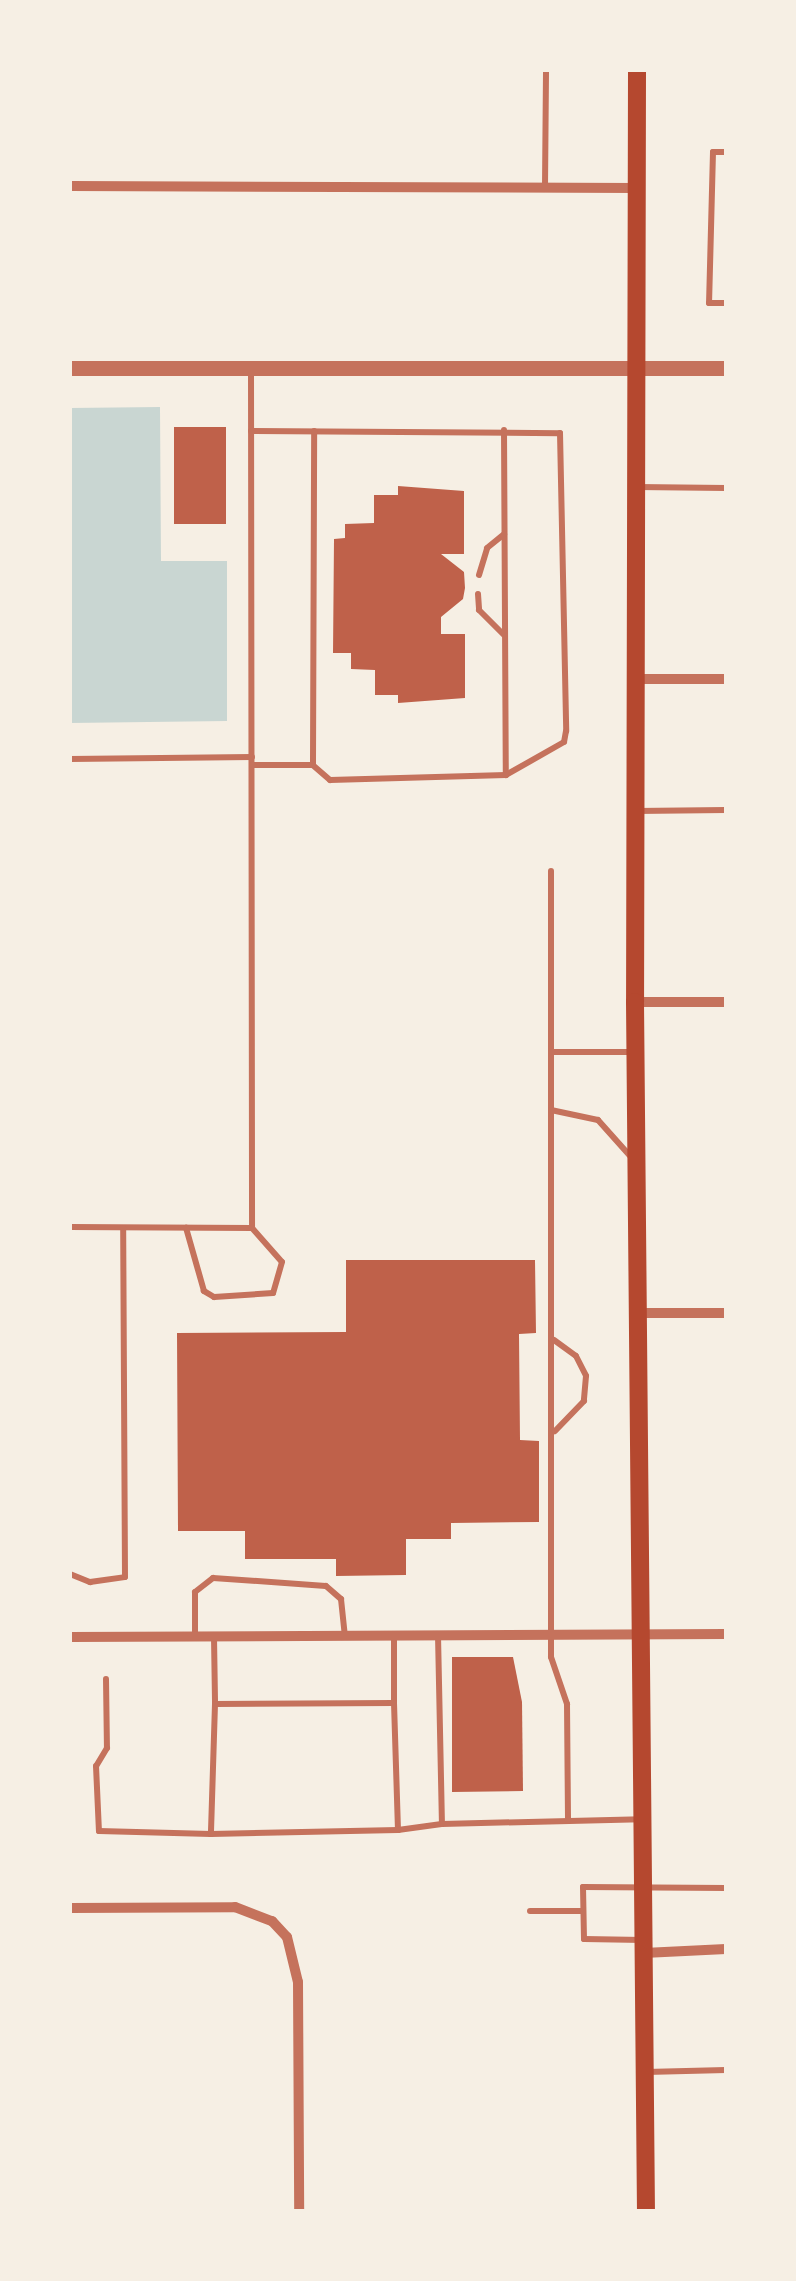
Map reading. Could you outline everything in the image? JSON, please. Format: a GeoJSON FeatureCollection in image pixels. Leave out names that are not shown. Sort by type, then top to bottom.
{"type":"FeatureCollection","features":[{"type":"Feature","properties":{"kind":"main road"},"geometry":{"type":"LineString","coordinates":[[637,70],[634,811],[646,2211]]}},
{"type":"Feature","properties":{"kind":"street"},"geometry":{"type":"LineString","coordinates":[[70,186],[636,188]]}},
{"type":"Feature","properties":{"kind":"street"},"geometry":{"type":"LineString","coordinates":[[70,368],[726,368]]}},
{"type":"Feature","properties":{"kind":"street"},"geometry":{"type":"LineString","coordinates":[[634,679],[726,678]]}},
{"type":"Feature","properties":{"kind":"street"},"geometry":{"type":"LineString","coordinates":[[635,1002],[726,1002]]}},
{"type":"Feature","properties":{"kind":"street"},"geometry":{"type":"LineString","coordinates":[[637,1312],[726,1313]]}},
{"type":"Feature","properties":{"kind":"street"},"geometry":{"type":"LineString","coordinates":[[70,1637],[726,1634]]}},
{"type":"Feature","properties":{"kind":"street"},"geometry":{"type":"LineString","coordinates":[[70,1908],[235,1907],[272,1921],[287,1938],[298,1982],[298,2211]]}},
{"type":"Feature","properties":{"kind":"street"},"geometry":{"type":"LineString","coordinates":[[644,1946],[726,1949]]}},
{"type":"Feature","properties":{"kind":"lane"},"geometry":{"type":"LineString","coordinates":[[546,70],[546,187]]}},
{"type":"Feature","properties":{"kind":"lane"},"geometry":{"type":"LineString","coordinates":[[726,152],[713,152],[709,302],[726,303]]}},
{"type":"Feature","properties":{"kind":"lane"},"geometry":{"type":"LineString","coordinates":[[186,1228],[204,1291],[214,1297],[266,1296],[280,1282],[282,1262],[252,1228],[251,366]]}},
{"type":"Feature","properties":{"kind":"lane"},"geometry":{"type":"LineString","coordinates":[[70,759],[312,764],[330,780],[506,775],[564,742],[563,440],[554,430],[251,430]]}},
{"type":"Feature","properties":{"kind":"lane"},"geometry":{"type":"LineString","coordinates":[[312,764],[314,430]]}},
{"type":"Feature","properties":{"kind":"lane"},"geometry":{"type":"LineString","coordinates":[[504,430],[506,775]]}},
{"type":"Feature","properties":{"kind":"lane"},"geometry":{"type":"LineString","coordinates":[[634,486],[726,488]]}},
{"type":"Feature","properties":{"kind":"lane"},"geometry":{"type":"LineString","coordinates":[[479,574],[486,548],[504,534]]}},
{"type":"Feature","properties":{"kind":"lane"},"geometry":{"type":"LineString","coordinates":[[478,594],[480,610],[504,635]]}},
{"type":"Feature","properties":{"kind":"lane"},"geometry":{"type":"LineString","coordinates":[[634,811],[726,810]]}},
{"type":"Feature","properties":{"kind":"lane"},"geometry":{"type":"LineString","coordinates":[[551,871],[551,1657],[566,1704],[568,1821]]}},
{"type":"Feature","properties":{"kind":"lane"},"geometry":{"type":"LineString","coordinates":[[552,1052],[636,1052]]}},
{"type":"Feature","properties":{"kind":"lane"},"geometry":{"type":"LineString","coordinates":[[552,1110],[598,1120],[637,1164]]}},
{"type":"Feature","properties":{"kind":"lane"},"geometry":{"type":"LineString","coordinates":[[70,1227],[252,1228]]}},
{"type":"Feature","properties":{"kind":"lane"},"geometry":{"type":"LineString","coordinates":[[70,1574],[90,1582],[125,1576],[123,1228]]}},
{"type":"Feature","properties":{"kind":"lane"},"geometry":{"type":"LineString","coordinates":[[554,1340],[576,1356],[586,1376],[584,1401],[554,1432]]}},
{"type":"Feature","properties":{"kind":"lane"},"geometry":{"type":"LineString","coordinates":[[195,1636],[195,1592],[213,1578],[326,1586],[341,1599],[345,1634]]}},
{"type":"Feature","properties":{"kind":"lane"},"geometry":{"type":"LineString","coordinates":[[394,1634],[398,1830]]}},
{"type":"Feature","properties":{"kind":"lane"},"geometry":{"type":"LineString","coordinates":[[438,1634],[442,1824]]}},
{"type":"Feature","properties":{"kind":"lane"},"geometry":{"type":"LineString","coordinates":[[212,1834],[214,1636]]}},
{"type":"Feature","properties":{"kind":"lane"},"geometry":{"type":"LineString","coordinates":[[106,1680],[108,1748],[96,1766],[100,1831],[212,1834],[398,1830],[442,1824],[642,1818]]}},
{"type":"Feature","properties":{"kind":"lane"},"geometry":{"type":"LineString","coordinates":[[215,1704],[394,1703]]}},
{"type":"Feature","properties":{"kind":"lane"},"geometry":{"type":"LineString","coordinates":[[644,1946],[584,1938],[583,1887],[726,1888]]}},
{"type":"Feature","properties":{"kind":"lane"},"geometry":{"type":"LineString","coordinates":[[530,1911],[583,1911]]}},
{"type":"Feature","properties":{"kind":"lane"},"geometry":{"type":"LineString","coordinates":[[645,2072],[726,2070]]}},
{"type":"Feature","properties":{"kind":"shaded area"},"geometry":{"type":"Polygon","coordinates":[[[160,407],[161,561],[227,561],[227,721],[70,723],[70,408],[160,407]]]}},
{"type":"Feature","properties":{"kind":"building"},"geometry":{"type":"Polygon","coordinates":[[[174,427],[226,427],[226,524],[174,524],[174,427]]]}},
{"type":"Feature","properties":{"kind":"building"},"geometry":{"type":"Polygon","coordinates":[[[398,486],[464,491],[464,554],[441,554],[464,572],[465,588],[463,599],[441,617],[441,634],[465,634],[465,698],[398,703],[398,695],[375,695],[375,670],[351,669],[351,653],[333,653],[334,539],[345,538],[345,524],[374,523],[374,495],[398,495],[398,486]]]}},
{"type":"Feature","properties":{"kind":"building"},"geometry":{"type":"Polygon","coordinates":[[[346,1260],[535,1260],[536,1333],[519,1334],[520,1440],[539,1441],[539,1522],[451,1523],[451,1539],[406,1539],[406,1575],[336,1576],[336,1559],[245,1559],[245,1531],[178,1531],[177,1333],[346,1332],[346,1260]]]}},
{"type":"Feature","properties":{"kind":"building"},"geometry":{"type":"Polygon","coordinates":[[[452,1657],[513,1657],[522,1702],[523,1791],[452,1792],[452,1657]]]}}]}
